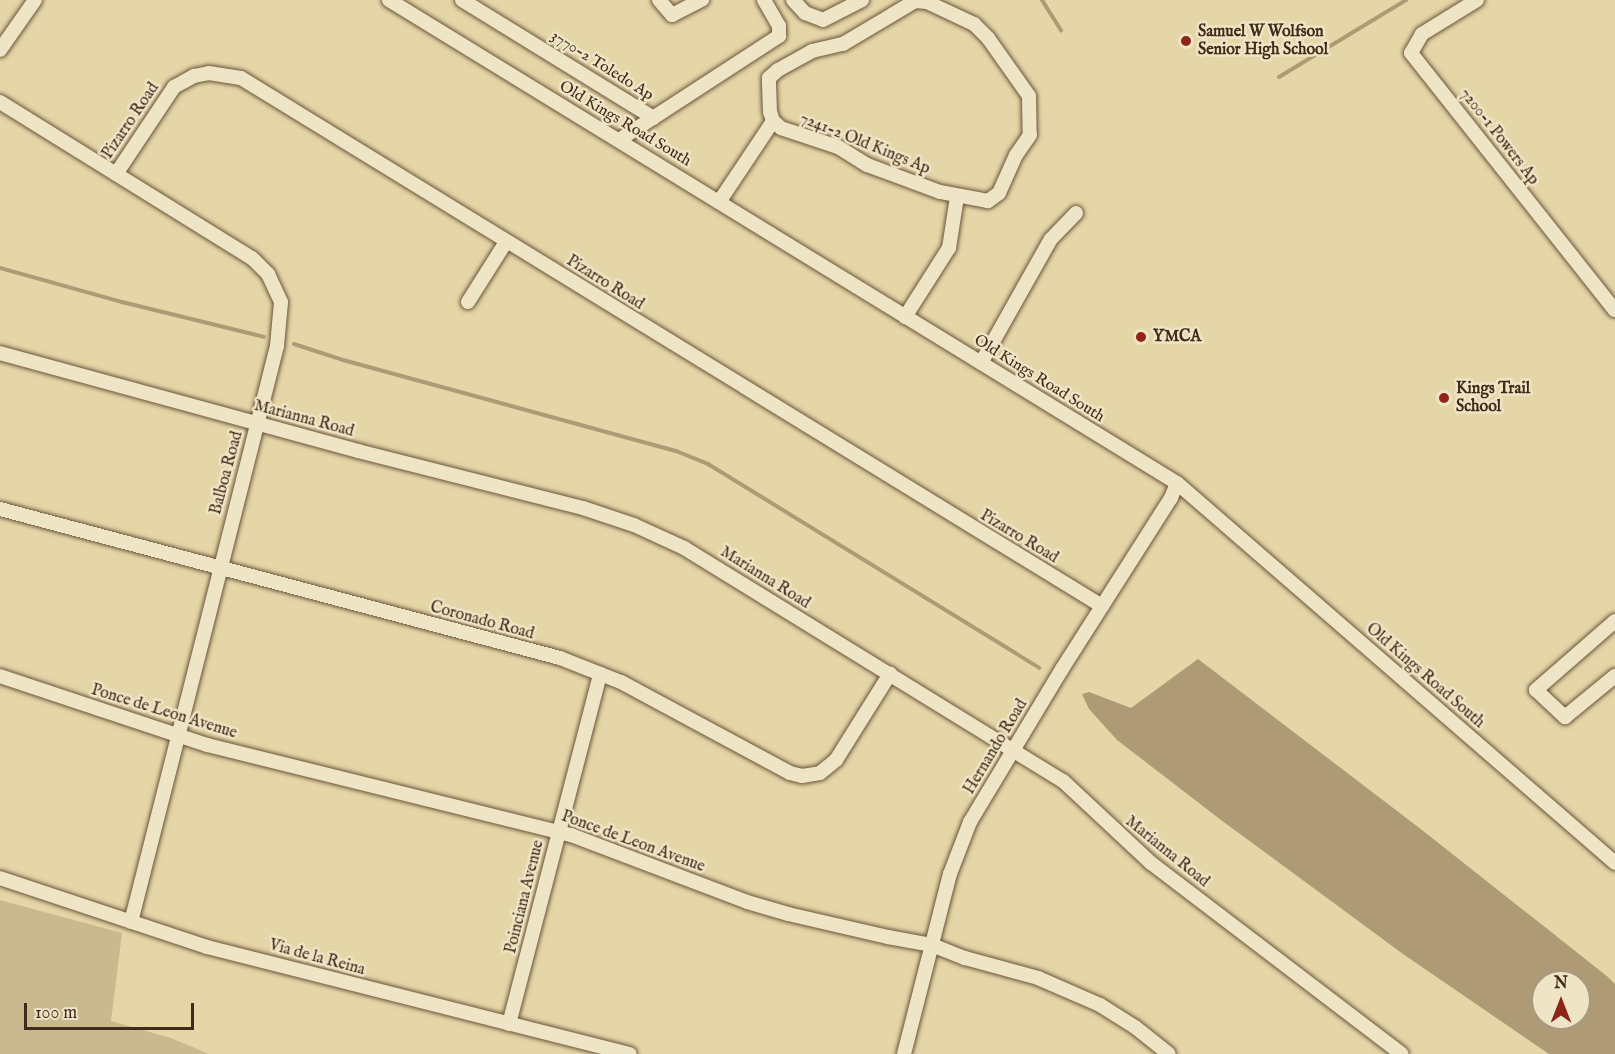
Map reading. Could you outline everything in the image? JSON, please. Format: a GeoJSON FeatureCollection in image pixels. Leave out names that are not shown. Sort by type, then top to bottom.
{"type":"FeatureCollection","features":[{"type":"Feature","properties":{"kind":"street"},"geometry":{"type":"LineString","coordinates":[[0,50],[35,0]]}},
{"type":"Feature","properties":{"kind":"street","name":"Old Kings Road South"},"geometry":{"type":"LineString","coordinates":[[389,0],[1177,483],[1615,863]]}},
{"type":"Feature","properties":{"kind":"street","name":"3770-2 Toledo Ap"},"geometry":{"type":"LineString","coordinates":[[462,0],[654,118],[779,36],[779,26],[764,0]]}},
{"type":"Feature","properties":{"kind":"street"},"geometry":{"type":"LineString","coordinates":[[658,0],[672,15],[702,0]]}},
{"type":"Feature","properties":{"kind":"street"},"geometry":{"type":"LineString","coordinates":[[793,0],[805,14],[823,20],[862,0]]}},
{"type":"Feature","properties":{"kind":"street","name":"7200-1 Powers Ap"},"geometry":{"type":"LineString","coordinates":[[1477,0],[1422,34],[1411,52],[1615,310]]}},
{"type":"Feature","properties":{"kind":"street","name":"7241-2 Old Kings Ap"},"geometry":{"type":"LineString","coordinates":[[915,1],[927,2],[974,24],[988,38],[1029,96],[1032,123],[1030,135],[1016,155],[999,193],[988,201],[957,197],[867,165],[838,147],[781,128],[773,121],[770,112],[769,78],[778,70],[812,51],[843,44],[915,1]]}},
{"type":"Feature","properties":{"kind":"street","name":"Pizarro Road"},"geometry":{"type":"LineString","coordinates":[[116,174],[174,87],[194,76],[231,75],[247,81],[1102,606]]}},
{"type":"Feature","properties":{"kind":"street","name":"Balboa Road"},"geometry":{"type":"LineString","coordinates":[[0,102],[252,258],[268,274],[278,290],[281,320],[258,423],[131,922]]}},
{"type":"Feature","properties":{"kind":"street"},"geometry":{"type":"LineString","coordinates":[[619,140],[654,118]]}},
{"type":"Feature","properties":{"kind":"street"},"geometry":{"type":"LineString","coordinates":[[719,202],[773,121]]}},
{"type":"Feature","properties":{"kind":"street"},"geometry":{"type":"LineString","coordinates":[[905,316],[949,248],[957,197]]}},
{"type":"Feature","properties":{"kind":"street"},"geometry":{"type":"LineString","coordinates":[[981,363],[1051,239],[1076,213]]}},
{"type":"Feature","properties":{"kind":"street"},"geometry":{"type":"LineString","coordinates":[[468,302],[506,242]]}},
{"type":"Feature","properties":{"kind":"street","name":"Marianna Road"},"geometry":{"type":"LineString","coordinates":[[0,353],[573,505],[634,525],[716,566],[1062,781],[1151,863],[1402,1054]]}},
{"type":"Feature","properties":{"kind":"street","name":"Hernando Road"},"geometry":{"type":"LineString","coordinates":[[904,1054],[960,845],[991,784],[1171,498],[1177,483]]}},
{"type":"Feature","properties":{"kind":"street","name":"Coronado Road"},"geometry":{"type":"LineString","coordinates":[[0,509],[560,658],[600,674],[790,773],[802,776],[820,773],[836,760],[890,674]]}},
{"type":"Feature","properties":{"kind":"street"},"geometry":{"type":"LineString","coordinates":[[1615,621],[1536,690],[1565,717],[1615,676]]}},
{"type":"Feature","properties":{"kind":"street","name":"Poinciana Avenue"},"geometry":{"type":"LineString","coordinates":[[509,1024],[600,674]]}},
{"type":"Feature","properties":{"kind":"street","name":"Ponce de Leon Avenue"},"geometry":{"type":"LineString","coordinates":[[0,676],[179,736],[559,832],[778,911],[888,938],[932,945],[965,958],[1038,978],[1071,990],[1135,1027],[1169,1054]]}},
{"type":"Feature","properties":{"kind":"street","name":"Via de la Reina"},"geometry":{"type":"LineString","coordinates":[[0,878],[207,947],[630,1054]]}},
{"type":"Feature","properties":{"kind":"shaded area"},"geometry":{"type":"Polygon","coordinates":[[[1198,659],[1422,830],[1608,977],[1615,984],[1615,1054],[1549,1054],[1403,954],[1117,740],[1089,709],[1082,694],[1089,692],[1131,708],[1198,659]]]}},
{"type":"Feature","properties":{"kind":"shaded area"},"geometry":{"type":"Polygon","coordinates":[[[0,900],[122,933],[111,1021],[171,1038],[209,1054],[0,1054],[0,900]]]}},
{"type":"Feature","properties":{"kind":"waterway"},"geometry":{"type":"LineString","coordinates":[[1042,0],[1061,30]]}},
{"type":"Feature","properties":{"kind":"waterway"},"geometry":{"type":"LineString","coordinates":[[1279,77],[1406,0]]}},
{"type":"Feature","properties":{"kind":"waterway"},"geometry":{"type":"LineString","coordinates":[[0,268],[122,302],[264,337]]}},
{"type":"Feature","properties":{"kind":"waterway"},"geometry":{"type":"LineString","coordinates":[[294,344],[343,360],[676,451],[708,464],[1039,668]]}},
{"type":"Feature","properties":{"kind":"place","name":"Samuel W Wolfson Senior High School"},"geometry":{"type":"Point","coordinates":[1186,41]}},
{"type":"Feature","properties":{"kind":"place","name":"YMCA"},"geometry":{"type":"Point","coordinates":[1141,337]}},
{"type":"Feature","properties":{"kind":"place","name":"Kings Trail School"},"geometry":{"type":"Point","coordinates":[1444,398]}}]}
